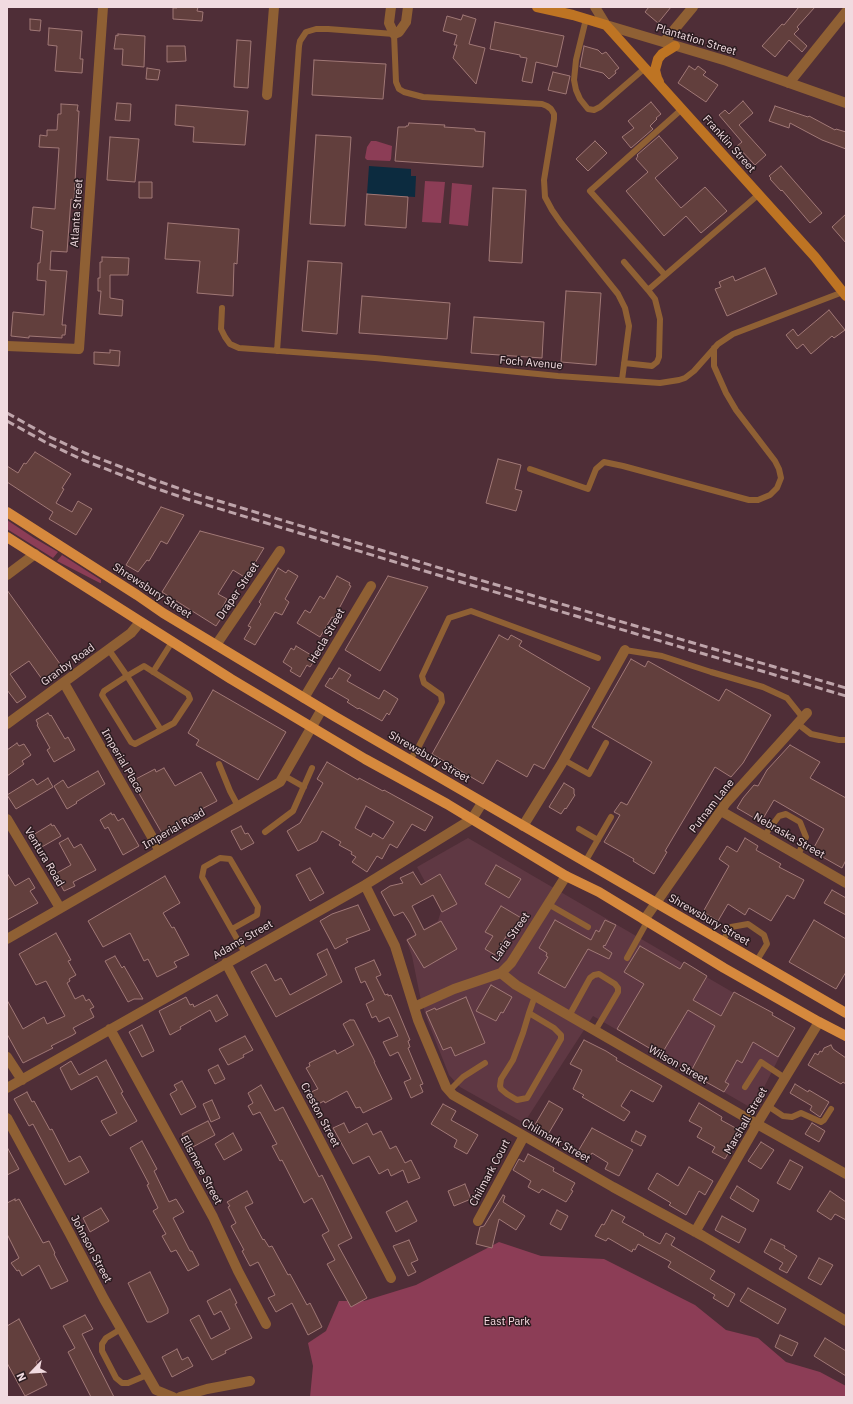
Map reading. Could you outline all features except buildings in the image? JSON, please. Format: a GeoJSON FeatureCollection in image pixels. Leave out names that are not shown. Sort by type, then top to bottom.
{"type":"FeatureCollection","features":[{"type":"Feature","properties":{"kind":"main road","name":"Plantation Street"},"geometry":{"type":"LineString","coordinates":[[537,7],[606,25]]}},
{"type":"Feature","properties":{"kind":"main road","name":"Franklin Street"},"geometry":{"type":"LineString","coordinates":[[606,25],[815,257],[845,294]]}},
{"type":"Feature","properties":{"kind":"main road"},"geometry":{"type":"LineString","coordinates":[[660,86],[656,78],[658,59],[662,54],[675,46]]}},
{"type":"Feature","properties":{"kind":"main road","name":"Shrewsbury Street"},"geometry":{"type":"LineString","coordinates":[[7,512],[157,609],[322,709],[846,1013]]}},
{"type":"Feature","properties":{"kind":"main road"},"geometry":{"type":"LineString","coordinates":[[7,537],[231,680],[365,759],[472,819],[566,876],[599,892],[819,1022],[846,1036]]}},
{"type":"Feature","properties":{"kind":"street","name":"Atlanta Street"},"geometry":{"type":"LineString","coordinates":[[7,346],[79,349],[103,7]]}},
{"type":"Feature","properties":{"kind":"street"},"geometry":{"type":"LineString","coordinates":[[267,95],[274,7]]}},
{"type":"Feature","properties":{"kind":"street"},"geometry":{"type":"LineString","coordinates":[[391,7],[389,23],[394,34],[399,32],[406,22],[408,7]]}},
{"type":"Feature","properties":{"kind":"street","name":"Franklin Street"},"geometry":{"type":"LineString","coordinates":[[595,7],[606,25]]}},
{"type":"Feature","properties":{"kind":"street"},"geometry":{"type":"LineString","coordinates":[[664,42],[693,7]]}},
{"type":"Feature","properties":{"kind":"street"},"geometry":{"type":"LineString","coordinates":[[789,83],[846,12]]}},
{"type":"Feature","properties":{"kind":"street","name":"Plantation Street"},"geometry":{"type":"LineString","coordinates":[[606,25],[727,61],[846,103]]}},
{"type":"Feature","properties":{"kind":"street","name":"Draper Street"},"geometry":{"type":"LineString","coordinates":[[216,645],[280,550]]}},
{"type":"Feature","properties":{"kind":"street"},"geometry":{"type":"LineString","coordinates":[[7,575],[35,554]]}},
{"type":"Feature","properties":{"kind":"street","name":"Hecla Street"},"geometry":{"type":"LineString","coordinates":[[304,698],[371,586]]}},
{"type":"Feature","properties":{"kind":"street","name":"Granby Road"},"geometry":{"type":"LineString","coordinates":[[8,720],[64,683],[131,634],[140,622]]}},
{"type":"Feature","properties":{"kind":"street"},"geometry":{"type":"LineString","coordinates":[[523,826],[564,760],[625,650]]}},
{"type":"Feature","properties":{"kind":"street","name":"Imperial Place"},"geometry":{"type":"LineString","coordinates":[[64,683],[160,851]]}},
{"type":"Feature","properties":{"kind":"street","name":"Imperial Road"},"geometry":{"type":"LineString","coordinates":[[7,939],[280,782],[322,709]]}},
{"type":"Feature","properties":{"kind":"street","name":"Putnam Lane"},"geometry":{"type":"LineString","coordinates":[[646,921],[655,903],[720,811],[803,718]]}},
{"type":"Feature","properties":{"kind":"street","name":"Adams Street"},"geometry":{"type":"LineString","coordinates":[[7,1088],[365,885],[472,819],[482,802]]}},
{"type":"Feature","properties":{"kind":"street","name":"Nebraska Street"},"geometry":{"type":"LineString","coordinates":[[720,811],[846,883]]}},
{"type":"Feature","properties":{"kind":"street","name":"Ventura Road"},"geometry":{"type":"LineString","coordinates":[[7,819],[60,908]]}},
{"type":"Feature","properties":{"kind":"street","name":"Laria Street"},"geometry":{"type":"LineString","coordinates":[[414,1007],[454,989],[501,973],[511,963],[566,876]]}},
{"type":"Feature","properties":{"kind":"street","name":"Chilmark Street"},"geometry":{"type":"LineString","coordinates":[[365,885],[395,946],[418,1020],[446,1087],[453,1095],[613,1187],[695,1232],[846,1321]]}},
{"type":"Feature","properties":{"kind":"street","name":"Creston Street"},"geometry":{"type":"LineString","coordinates":[[226,963],[391,1278]]}},
{"type":"Feature","properties":{"kind":"street","name":"Wilson Street"},"geometry":{"type":"LineString","coordinates":[[501,973],[516,985],[569,1016],[846,1174]]}},
{"type":"Feature","properties":{"kind":"street","name":"Marshall Street"},"geometry":{"type":"LineString","coordinates":[[695,1232],[757,1124],[819,1022]]}},
{"type":"Feature","properties":{"kind":"street","name":"Ellsmere Street"},"geometry":{"type":"LineString","coordinates":[[110,1030],[209,1210],[238,1271],[266,1324]]}},
{"type":"Feature","properties":{"kind":"street"},"geometry":{"type":"LineString","coordinates":[[7,1056],[22,1080]]}},
{"type":"Feature","properties":{"kind":"street","name":"Johnson Street"},"geometry":{"type":"LineString","coordinates":[[7,1118],[147,1375],[156,1390],[174,1397]]}},
{"type":"Feature","properties":{"kind":"street","name":"Chilmark Court"},"geometry":{"type":"LineString","coordinates":[[478,1221],[524,1136]]}},
{"type":"Feature","properties":{"kind":"street"},"geometry":{"type":"LineString","coordinates":[[180,1397],[208,1389],[250,1382]]}},
{"type":"Feature","properties":{"kind":"lane"},"geometry":{"type":"LineString","coordinates":[[586,19],[576,60],[574,80],[580,99],[588,109],[594,110],[600,108],[645,68]]}},
{"type":"Feature","properties":{"kind":"lane"},"geometry":{"type":"LineString","coordinates":[[277,351],[300,42],[306,32],[316,29],[394,34],[396,82],[399,89],[406,94],[423,97],[542,104],[551,109],[554,114],[554,119],[544,180],[545,197],[561,223],[620,297],[627,311],[628,322],[622,380]]}},
{"type":"Feature","properties":{"kind":"lane"},"geometry":{"type":"LineString","coordinates":[[665,275],[590,191],[682,109]]}},
{"type":"Feature","properties":{"kind":"lane"},"geometry":{"type":"LineString","coordinates":[[648,290],[758,195]]}},
{"type":"Feature","properties":{"kind":"lane"},"geometry":{"type":"LineString","coordinates":[[624,262],[655,298],[660,319],[659,357],[657,362],[652,366],[624,362]]}},
{"type":"Feature","properties":{"kind":"lane","name":"Foch Avenue"},"geometry":{"type":"LineString","coordinates":[[222,308],[221,329],[230,344],[239,348],[375,358],[558,376],[660,383],[679,380],[694,371],[714,348],[733,334],[845,294]]}},
{"type":"Feature","properties":{"kind":"lane"},"geometry":{"type":"LineString","coordinates":[[530,468],[588,489],[596,469],[604,462],[749,500],[758,500],[770,495],[777,488],[781,478],[779,469],[775,460],[736,410],[726,392],[714,366],[714,348]]}},
{"type":"Feature","properties":{"kind":"lane"},"geometry":{"type":"LineString","coordinates":[[410,760],[442,702],[441,695],[424,683],[422,676],[450,618],[471,611],[598,658]]}},
{"type":"Feature","properties":{"kind":"lane"},"geometry":{"type":"LineString","coordinates":[[153,672],[172,642]]}},
{"type":"Feature","properties":{"kind":"lane"},"geometry":{"type":"LineString","coordinates":[[109,650],[161,730]]}},
{"type":"Feature","properties":{"kind":"lane"},"geometry":{"type":"LineString","coordinates":[[625,650],[662,656],[763,687],[787,698],[803,718],[812,734],[839,740],[846,740]]}},
{"type":"Feature","properties":{"kind":"lane"},"geometry":{"type":"LineString","coordinates":[[144,666],[153,672],[188,694],[190,699],[174,723],[136,744],[131,742],[102,695],[104,691],[144,666]]}},
{"type":"Feature","properties":{"kind":"lane"},"geometry":{"type":"LineString","coordinates":[[564,760],[589,774],[606,743]]}},
{"type":"Feature","properties":{"kind":"lane"},"geometry":{"type":"LineString","coordinates":[[219,764],[238,806]]}},
{"type":"Feature","properties":{"kind":"lane"},"geometry":{"type":"LineString","coordinates":[[265,832],[293,811],[312,768]]}},
{"type":"Feature","properties":{"kind":"lane"},"geometry":{"type":"LineString","coordinates":[[283,775],[304,787]]}},
{"type":"Feature","properties":{"kind":"lane"},"geometry":{"type":"LineString","coordinates":[[764,836],[779,816],[786,814],[800,822],[806,837],[798,855]]}},
{"type":"Feature","properties":{"kind":"lane"},"geometry":{"type":"LineString","coordinates":[[585,862],[611,817]]}},
{"type":"Feature","properties":{"kind":"lane"},"geometry":{"type":"LineString","coordinates":[[579,829],[598,840]]}},
{"type":"Feature","properties":{"kind":"lane"},"geometry":{"type":"LineString","coordinates":[[232,929],[257,914],[258,907],[230,859],[220,858],[204,867],[202,877],[245,953]]}},
{"type":"Feature","properties":{"kind":"lane"},"geometry":{"type":"LineString","coordinates":[[548,904],[588,927]]}},
{"type":"Feature","properties":{"kind":"lane"},"geometry":{"type":"LineString","coordinates":[[627,958],[646,921]]}},
{"type":"Feature","properties":{"kind":"lane"},"geometry":{"type":"LineString","coordinates":[[722,942],[731,928],[748,924],[764,935],[767,944],[756,962]]}},
{"type":"Feature","properties":{"kind":"lane"},"geometry":{"type":"LineString","coordinates":[[569,1016],[590,978],[599,974],[614,984],[618,988],[618,992],[595,1031]]}},
{"type":"Feature","properties":{"kind":"lane"},"geometry":{"type":"LineString","coordinates":[[529,1013],[554,1028],[561,1035],[527,1098],[517,1100],[501,1089],[501,1079],[513,1060],[529,1013],[535,996]]}},
{"type":"Feature","properties":{"kind":"lane"},"geometry":{"type":"LineString","coordinates":[[745,1087],[761,1062],[785,1078]]}},
{"type":"Feature","properties":{"kind":"lane"},"geometry":{"type":"LineString","coordinates":[[449,1091],[464,1077],[485,1063]]}},
{"type":"Feature","properties":{"kind":"lane"},"geometry":{"type":"LineString","coordinates":[[768,1106],[783,1116],[792,1117],[801,1113],[821,1122],[831,1109]]}},
{"type":"Feature","properties":{"kind":"lane"},"geometry":{"type":"LineString","coordinates":[[121,1328],[106,1338],[102,1344],[102,1351],[116,1378],[122,1383],[128,1384],[147,1375]]}},
{"type":"Feature","properties":{"kind":"shaded area"},"geometry":{"type":"Polygon","coordinates":[[[468,838],[794,1028],[753,1109],[593,1016],[524,1123],[460,1087],[449,1075],[427,1019],[420,996],[412,956],[406,939],[438,921],[441,911],[417,867],[468,838]]]}},
{"type":"Feature","properties":{"kind":"green space"},"geometry":{"type":"Polygon","coordinates":[[[371,141],[392,146],[390,161],[367,160],[365,158],[367,147],[371,141]]]}},
{"type":"Feature","properties":{"kind":"green space"},"geometry":{"type":"Polygon","coordinates":[[[425,181],[445,182],[441,223],[422,222],[425,181]]]}},
{"type":"Feature","properties":{"kind":"green space"},"geometry":{"type":"Polygon","coordinates":[[[452,183],[472,185],[468,226],[449,224],[452,183]]]}},
{"type":"Feature","properties":{"kind":"green space"},"geometry":{"type":"Polygon","coordinates":[[[7,520],[58,552],[53,558],[7,529],[7,520]]]}},
{"type":"Feature","properties":{"kind":"green space"},"geometry":{"type":"Polygon","coordinates":[[[62,555],[101,580],[101,583],[57,561],[62,555]]]}},
{"type":"Feature","properties":{"kind":"green space","name":"East Park"},"geometry":{"type":"Polygon","coordinates":[[[499,1242],[541,1256],[604,1259],[695,1305],[726,1330],[758,1338],[786,1362],[820,1372],[846,1386],[846,1397],[310,1397],[313,1366],[308,1343],[326,1331],[339,1301],[364,1301],[416,1285],[499,1242]]]}},
{"type":"Feature","properties":{"kind":"water"},"geometry":{"type":"Polygon","coordinates":[[[369,166],[411,169],[411,176],[416,176],[415,197],[367,194],[369,166]]]}},
{"type":"Feature","properties":{"kind":"railway"},"geometry":{"type":"LineString","coordinates":[[7,413],[50,437],[85,453],[189,492],[463,575],[846,688]]}},
{"type":"Feature","properties":{"kind":"railway"},"geometry":{"type":"LineString","coordinates":[[7,421],[47,443],[83,460],[187,499],[846,696]]}}]}
